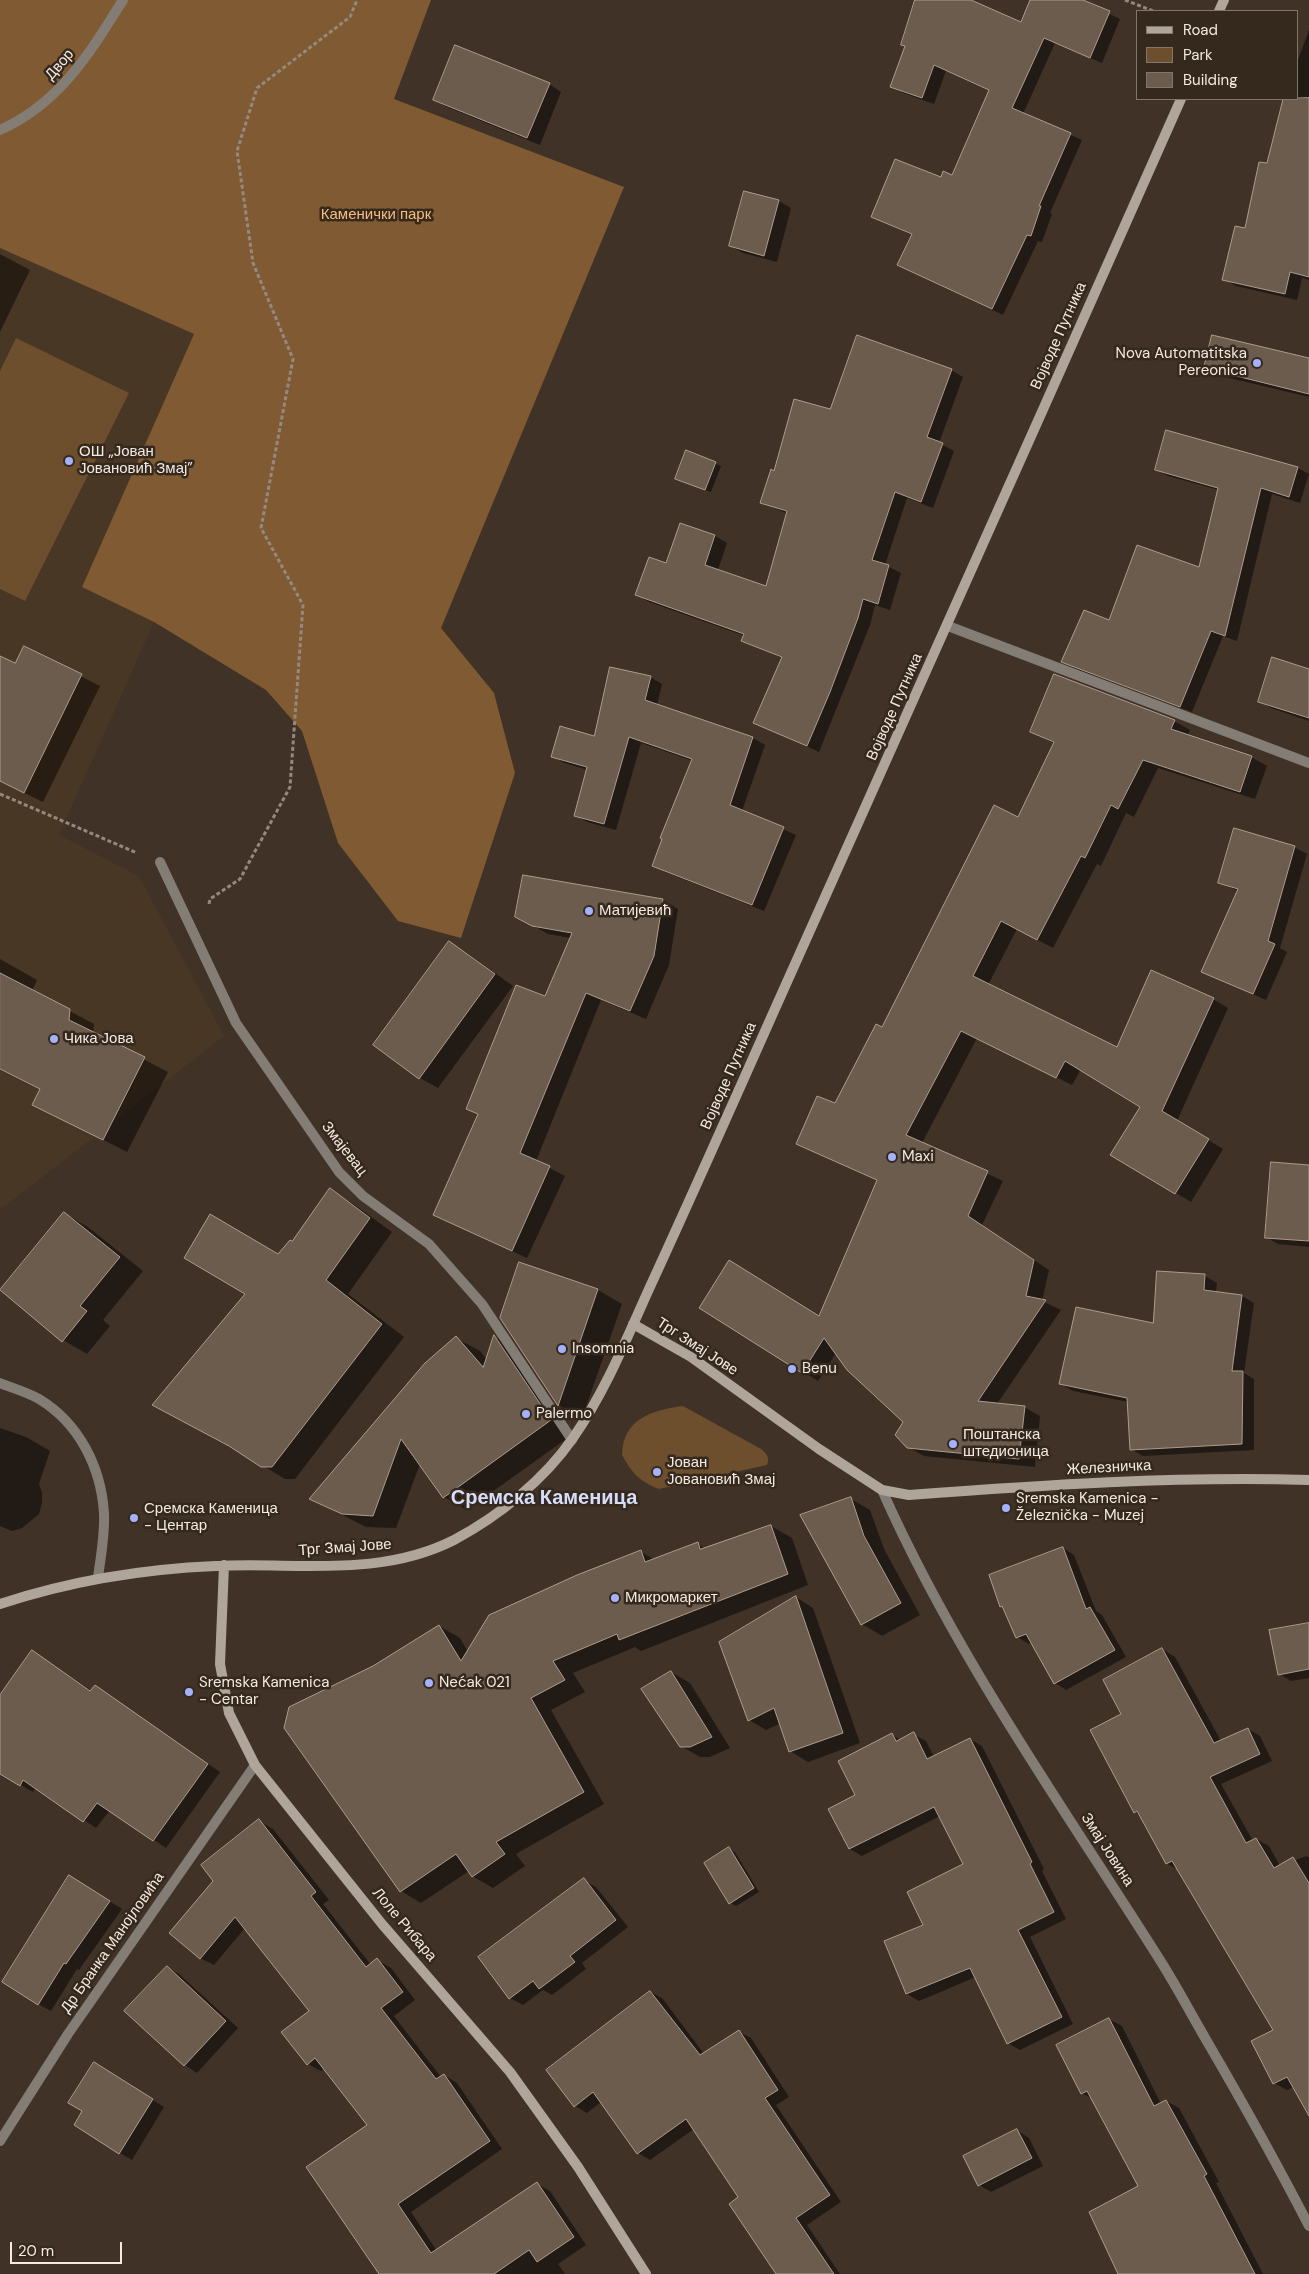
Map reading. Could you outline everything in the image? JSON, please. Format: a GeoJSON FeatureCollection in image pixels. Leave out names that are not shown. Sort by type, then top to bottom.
{"type":"FeatureCollection","features":[{"type":"Feature","properties":{"kind":"main road","name":"Војводе Путника"},"geometry":{"type":"LineString","coordinates":[[633,1324],[948,626],[1180,100]]}},
{"type":"Feature","properties":{"kind":"main road","name":"Трг Змај Јове"},"geometry":{"type":"LineString","coordinates":[[0,1604],[98,1577],[224,1565],[349,1566],[401,1560],[432,1550],[457,1538],[507,1505],[532,1484],[572,1440],[602,1393],[633,1324],[691,1357],[819,1449],[882,1490]]}},
{"type":"Feature","properties":{"kind":"main road","name":"Железничка"},"geometry":{"type":"LineString","coordinates":[[882,1490],[910,1495],[1130,1481],[1260,1478],[1309,1480]]}},
{"type":"Feature","properties":{"kind":"main road","name":"Лоле Рибара"},"geometry":{"type":"LineString","coordinates":[[224,1565],[220,1664],[229,1714],[255,1765],[382,1924],[510,2072],[578,2167],[646,2274]]}},
{"type":"Feature","properties":{"kind":"street","name":"Двор"},"geometry":{"type":"LineString","coordinates":[[0,130],[17,123],[47,102],[71,77],[93,48],[122,0]]}},
{"type":"Feature","properties":{"kind":"street"},"geometry":{"type":"LineString","coordinates":[[948,626],[1309,763]]}},
{"type":"Feature","properties":{"kind":"street","name":"Змајевац"},"geometry":{"type":"LineString","coordinates":[[160,862],[236,1023],[339,1172],[363,1196],[429,1244],[482,1304],[572,1440]]}},
{"type":"Feature","properties":{"kind":"street"},"geometry":{"type":"LineString","coordinates":[[0,1383],[38,1398],[62,1416],[80,1437],[93,1459],[101,1490],[104,1513],[104,1534],[98,1577]]}},
{"type":"Feature","properties":{"kind":"street","name":"Змај Јовина"},"geometry":{"type":"LineString","coordinates":[[882,1490],[900,1531],[960,1640],[1044,1780],[1160,1959],[1271,2152],[1309,2226]]}},
{"type":"Feature","properties":{"kind":"street","name":"Др Бранка Манојловића"},"geometry":{"type":"LineString","coordinates":[[0,2140],[68,2034],[255,1765]]}},
{"type":"Feature","properties":{"kind":"path"},"geometry":{"type":"LineString","coordinates":[[198,943],[210,899],[240,879],[290,787],[303,605],[261,528],[293,359],[252,263],[237,151],[257,88],[350,17],[357,0]]}},
{"type":"Feature","properties":{"kind":"path"},"geometry":{"type":"LineString","coordinates":[[1125,0],[1150,10]]}},
{"type":"Feature","properties":{"kind":"path"},"geometry":{"type":"LineString","coordinates":[[0,794],[160,862]]}},
{"type":"Feature","properties":{"kind":"shaded area"},"geometry":{"type":"Polygon","coordinates":[[[0,248],[194,334],[82,587],[154,622],[59,835],[139,876],[224,1036],[0,1210],[0,248]]]}},
{"type":"Feature","properties":{"kind":"green space","name":"Каменички парк"},"geometry":{"type":"Polygon","coordinates":[[[0,0],[431,0],[394,99],[624,187],[441,628],[494,693],[515,773],[461,938],[398,921],[338,843],[302,731],[266,690],[154,622],[82,587],[194,334],[0,248],[0,0]]]}},
{"type":"Feature","properties":{"kind":"green space"},"geometry":{"type":"Polygon","coordinates":[[[16,338],[129,393],[25,601],[0,589],[0,371],[16,338]]]}},
{"type":"Feature","properties":{"kind":"green space"},"geometry":{"type":"Polygon","coordinates":[[[683,1406],[761,1449],[767,1456],[767,1465],[659,1489],[642,1480],[629,1467],[622,1455],[628,1432],[642,1418],[661,1410],[683,1406]]]}},
{"type":"Feature","properties":{"kind":"building"},"geometry":{"type":"Polygon","coordinates":[[[915,0],[971,0],[1021,22],[1030,0],[1083,0],[1110,11],[1090,58],[1044,38],[1012,108],[1071,133],[1039,206],[1041,206],[1031,236],[1027,235],[992,309],[897,265],[912,234],[871,217],[895,159],[941,177],[943,171],[952,175],[989,90],[934,65],[922,98],[890,87],[905,46],[901,45],[915,0]]]}},
{"type":"Feature","properties":{"kind":"building"},"geometry":{"type":"Polygon","coordinates":[[[455,45],[550,83],[527,138],[433,100],[455,45]]]}},
{"type":"Feature","properties":{"kind":"building"},"geometry":{"type":"Polygon","coordinates":[[[1299,98],[1309,98],[1309,277],[1290,272],[1285,294],[1222,280],[1235,226],[1245,228],[1259,162],[1267,163],[1283,100],[1299,100],[1299,98]]]}},
{"type":"Feature","properties":{"kind":"building"},"geometry":{"type":"Polygon","coordinates":[[[744,191],[779,200],[764,256],[729,246],[744,191]]]}},
{"type":"Feature","properties":{"kind":"building"},"geometry":{"type":"Polygon","coordinates":[[[857,335],[952,369],[927,437],[943,443],[921,502],[895,492],[872,560],[889,565],[878,604],[863,599],[858,618],[830,692],[807,746],[753,723],[782,657],[741,641],[744,634],[635,595],[649,557],[666,563],[680,523],[715,535],[705,565],[766,586],[787,511],[760,503],[771,469],[774,471],[794,399],[830,409],[857,335]]]}},
{"type":"Feature","properties":{"kind":"building","name":"Nova Automatitska Pereonica"},"geometry":{"type":"Polygon","coordinates":[[[1212,335],[1309,358],[1309,394],[1204,368],[1212,335]]]}},
{"type":"Feature","properties":{"kind":"building"},"geometry":{"type":"Polygon","coordinates":[[[1166,430],[1298,467],[1289,497],[1261,488],[1225,636],[1211,631],[1180,707],[1061,662],[1084,610],[1109,620],[1137,545],[1199,567],[1218,488],[1155,470],[1166,430]]]}},
{"type":"Feature","properties":{"kind":"building"},"geometry":{"type":"Polygon","coordinates":[[[686,450],[716,462],[705,490],[675,479],[686,450]]]}},
{"type":"Feature","properties":{"kind":"building"},"geometry":{"type":"Polygon","coordinates":[[[24,646],[82,674],[24,793],[0,781],[0,656],[15,663],[24,646]]]}},
{"type":"Feature","properties":{"kind":"building"},"geometry":{"type":"Polygon","coordinates":[[[1272,657],[1309,669],[1309,718],[1258,702],[1272,657]]]}},
{"type":"Feature","properties":{"kind":"building"},"geometry":{"type":"Polygon","coordinates":[[[610,667],[651,676],[645,700],[753,737],[730,805],[784,827],[752,905],[652,866],[662,839],[660,838],[692,759],[629,737],[604,824],[574,816],[587,767],[551,757],[560,726],[594,736],[610,667]]]}},
{"type":"Feature","properties":{"kind":"building"},"geometry":{"type":"Polygon","coordinates":[[[1054,674],[1175,720],[1171,729],[1252,756],[1240,792],[1143,760],[1118,809],[1111,805],[1085,858],[1081,856],[1037,940],[1001,921],[973,976],[1117,1047],[1151,970],[1214,998],[1162,1111],[1209,1139],[1175,1194],[1110,1155],[1140,1107],[1065,1061],[1056,1078],[961,1031],[906,1135],[988,1171],[968,1216],[1034,1260],[1026,1296],[1046,1300],[978,1401],[1025,1406],[1019,1459],[907,1448],[895,1435],[903,1422],[847,1370],[824,1338],[802,1373],[699,1308],[729,1260],[819,1316],[877,1180],[796,1144],[817,1096],[835,1103],[876,1024],[882,1027],[994,805],[1018,817],[1054,742],[1030,732],[1054,674]]]}},
{"type":"Feature","properties":{"kind":"building"},"geometry":{"type":"Polygon","coordinates":[[[1234,828],[1295,846],[1268,941],[1275,944],[1253,994],[1201,972],[1238,889],[1218,883],[1234,828]]]}},
{"type":"Feature","properties":{"kind":"building"},"geometry":{"type":"Polygon","coordinates":[[[523,875],[663,899],[654,956],[630,1011],[586,993],[520,1153],[550,1166],[512,1251],[433,1215],[478,1114],[466,1109],[516,985],[545,996],[572,933],[532,926],[515,917],[523,875]]]}},
{"type":"Feature","properties":{"kind":"building"},"geometry":{"type":"Polygon","coordinates":[[[449,941],[495,974],[419,1079],[373,1045],[449,941]]]}},
{"type":"Feature","properties":{"kind":"building","name":"Чика Јова"},"geometry":{"type":"Polygon","coordinates":[[[0,973],[70,1009],[69,1020],[145,1057],[103,1140],[32,1105],[40,1089],[0,1069],[0,973]]]}},
{"type":"Feature","properties":{"kind":"building"},"geometry":{"type":"Polygon","coordinates":[[[1271,1162],[1309,1165],[1309,1241],[1265,1238],[1271,1162]]]}},
{"type":"Feature","properties":{"kind":"building"},"geometry":{"type":"Polygon","coordinates":[[[330,1188],[370,1218],[326,1280],[382,1324],[272,1467],[261,1467],[229,1446],[152,1405],[245,1294],[184,1258],[210,1214],[278,1254],[290,1240],[292,1241],[330,1188]]]}},
{"type":"Feature","properties":{"kind":"building"},"geometry":{"type":"Polygon","coordinates":[[[64,1212],[120,1257],[80,1306],[87,1311],[62,1342],[0,1290],[64,1212]]]}},
{"type":"Feature","properties":{"kind":"building"},"geometry":{"type":"Polygon","coordinates":[[[519,1262],[598,1289],[558,1406],[500,1318],[519,1262]]]}},
{"type":"Feature","properties":{"kind":"building"},"geometry":{"type":"Polygon","coordinates":[[[1157,1271],[1205,1274],[1204,1290],[1242,1295],[1232,1371],[1243,1371],[1242,1444],[1130,1450],[1127,1398],[1059,1384],[1076,1307],[1153,1323],[1157,1271]]]}},
{"type":"Feature","properties":{"kind":"building"},"geometry":{"type":"Polygon","coordinates":[[[494,1335],[551,1420],[443,1498],[401,1439],[373,1516],[342,1514],[309,1499],[425,1363],[456,1336],[483,1367],[494,1335]]]}},
{"type":"Feature","properties":{"kind":"building"},"geometry":{"type":"Polygon","coordinates":[[[851,1497],[864,1536],[901,1603],[861,1625],[800,1515],[851,1497]]]}},
{"type":"Feature","properties":{"kind":"building"},"geometry":{"type":"Polygon","coordinates":[[[771,1525],[788,1574],[619,1640],[617,1634],[553,1661],[565,1680],[531,1698],[584,1792],[496,1842],[505,1854],[472,1877],[456,1854],[400,1892],[284,1728],[289,1707],[373,1666],[439,1625],[461,1661],[489,1615],[577,1575],[641,1550],[645,1562],[698,1542],[700,1549],[771,1525]]]}},
{"type":"Feature","properties":{"kind":"building"},"geometry":{"type":"Polygon","coordinates":[[[1063,1547],[1086,1609],[1090,1607],[1115,1650],[1054,1684],[1026,1634],[1016,1638],[1002,1606],[1000,1607],[989,1575],[1063,1547]]]}},
{"type":"Feature","properties":{"kind":"building"},"geometry":{"type":"Polygon","coordinates":[[[796,1596],[843,1733],[789,1752],[774,1708],[748,1721],[719,1642],[796,1596]]]}},
{"type":"Feature","properties":{"kind":"building"},"geometry":{"type":"Polygon","coordinates":[[[1309,1623],[1309,1669],[1278,1675],[1269,1630],[1309,1623]]]}},
{"type":"Feature","properties":{"kind":"building"},"geometry":{"type":"Polygon","coordinates":[[[1162,1648],[1214,1743],[1248,1728],[1260,1754],[1210,1777],[1246,1843],[1256,1838],[1274,1868],[1293,1857],[1309,1883],[1309,2116],[1287,2077],[1273,2084],[1251,2041],[1273,2030],[1172,1861],[1166,1864],[1137,1811],[1134,1813],[1090,1730],[1121,1714],[1103,1680],[1162,1648]]]}},
{"type":"Feature","properties":{"kind":"building"},"geometry":{"type":"Polygon","coordinates":[[[32,1650],[90,1691],[95,1685],[208,1764],[153,1841],[97,1803],[83,1822],[23,1780],[20,1786],[0,1774],[0,1695],[32,1650]]]}},
{"type":"Feature","properties":{"kind":"building"},"geometry":{"type":"Polygon","coordinates":[[[671,1671],[712,1737],[690,1747],[680,1747],[641,1689],[671,1671]]]}},
{"type":"Feature","properties":{"kind":"building"},"geometry":{"type":"Polygon","coordinates":[[[914,1732],[927,1759],[970,1738],[1032,1862],[1030,1864],[1054,1912],[1018,1930],[1062,2017],[1007,2044],[970,1968],[906,1994],[884,1941],[923,1925],[907,1892],[963,1864],[934,1807],[849,1849],[828,1809],[855,1795],[838,1761],[892,1733],[896,1741],[914,1732]]]}},
{"type":"Feature","properties":{"kind":"building"},"geometry":{"type":"Polygon","coordinates":[[[259,1819],[316,1892],[311,1896],[366,1967],[377,1958],[403,1992],[381,2008],[436,2079],[444,2074],[490,2141],[398,2204],[431,2253],[537,2182],[574,2237],[537,2262],[529,2250],[494,2274],[379,2274],[306,2167],[367,2125],[315,2058],[307,2065],[281,2032],[309,2011],[235,1917],[200,1959],[169,1933],[213,1881],[201,1865],[259,1819]]]}},
{"type":"Feature","properties":{"kind":"building"},"geometry":{"type":"Polygon","coordinates":[[[729,1847],[754,1888],[729,1904],[704,1863],[729,1847]]]}},
{"type":"Feature","properties":{"kind":"building"},"geometry":{"type":"Polygon","coordinates":[[[69,1875],[110,1901],[66,1964],[64,1963],[38,2005],[2,1982],[69,1875]]]}},
{"type":"Feature","properties":{"kind":"building"},"geometry":{"type":"Polygon","coordinates":[[[584,1878],[616,1920],[570,1956],[575,1962],[539,1989],[533,1981],[509,1999],[478,1957],[584,1878]]]}},
{"type":"Feature","properties":{"kind":"building"},"geometry":{"type":"Polygon","coordinates":[[[167,1966],[226,2021],[184,2066],[124,2011],[167,1966]]]}},
{"type":"Feature","properties":{"kind":"building"},"geometry":{"type":"Polygon","coordinates":[[[650,1991],[700,2055],[739,2030],[778,2090],[765,2098],[830,2195],[796,2218],[834,2274],[776,2274],[729,2204],[738,2197],[686,2119],[637,2154],[593,2092],[574,2107],[546,2070],[650,1991]]]}},
{"type":"Feature","properties":{"kind":"building"},"geometry":{"type":"Polygon","coordinates":[[[1109,2018],[1154,2106],[1166,2100],[1207,2174],[1204,2176],[1255,2274],[1118,2274],[1089,2212],[1138,2186],[1087,2091],[1081,2094],[1056,2045],[1109,2018]]]}},
{"type":"Feature","properties":{"kind":"building"},"geometry":{"type":"Polygon","coordinates":[[[94,2062],[153,2099],[119,2154],[74,2125],[82,2111],[68,2103],[94,2062]]]}},
{"type":"Feature","properties":{"kind":"building"},"geometry":{"type":"Polygon","coordinates":[[[1017,2129],[1032,2158],[978,2186],[963,2156],[1017,2129]]]}},
{"type":"Feature","properties":{"kind":"place","name":"Nova Automatitska Pereonica"},"geometry":{"type":"Point","coordinates":[1257,363]}},
{"type":"Feature","properties":{"kind":"place","name":"ОШ „Јован Јовановић Змај”"},"geometry":{"type":"Point","coordinates":[69,461]}},
{"type":"Feature","properties":{"kind":"place","name":"Матијевић"},"geometry":{"type":"Point","coordinates":[589,911]}},
{"type":"Feature","properties":{"kind":"place","name":"Чика Јова"},"geometry":{"type":"Point","coordinates":[54,1039]}},
{"type":"Feature","properties":{"kind":"place","name":"Maxi"},"geometry":{"type":"Point","coordinates":[892,1157]}},
{"type":"Feature","properties":{"kind":"place","name":"Insomnia"},"geometry":{"type":"Point","coordinates":[562,1349]}},
{"type":"Feature","properties":{"kind":"place","name":"Benu"},"geometry":{"type":"Point","coordinates":[792,1369]}},
{"type":"Feature","properties":{"kind":"place","name":"Palermo"},"geometry":{"type":"Point","coordinates":[526,1414]}},
{"type":"Feature","properties":{"kind":"place","name":"Поштанска штедионица"},"geometry":{"type":"Point","coordinates":[953,1444]}},
{"type":"Feature","properties":{"kind":"place","name":"Јован Јовановић Змај"},"geometry":{"type":"Point","coordinates":[657,1472]}},
{"type":"Feature","properties":{"kind":"place","name":"Sremska Kamenica - Železnička - Muzej"},"geometry":{"type":"Point","coordinates":[1006,1508]}},
{"type":"Feature","properties":{"kind":"place","name":"Сремска Каменица - Центар"},"geometry":{"type":"Point","coordinates":[134,1518]}},
{"type":"Feature","properties":{"kind":"place","name":"Микромаркет"},"geometry":{"type":"Point","coordinates":[615,1598]}},
{"type":"Feature","properties":{"kind":"place","name":"Nećak 021"},"geometry":{"type":"Point","coordinates":[429,1683]}},
{"type":"Feature","properties":{"kind":"place","name":"Sremska Kamenica - Centar"},"geometry":{"type":"Point","coordinates":[189,1692]}},
{"type":"Feature","properties":{"kind":"district","name":"Сремска Каменица"},"geometry":{"type":"Point","coordinates":[544,1499]}}]}
